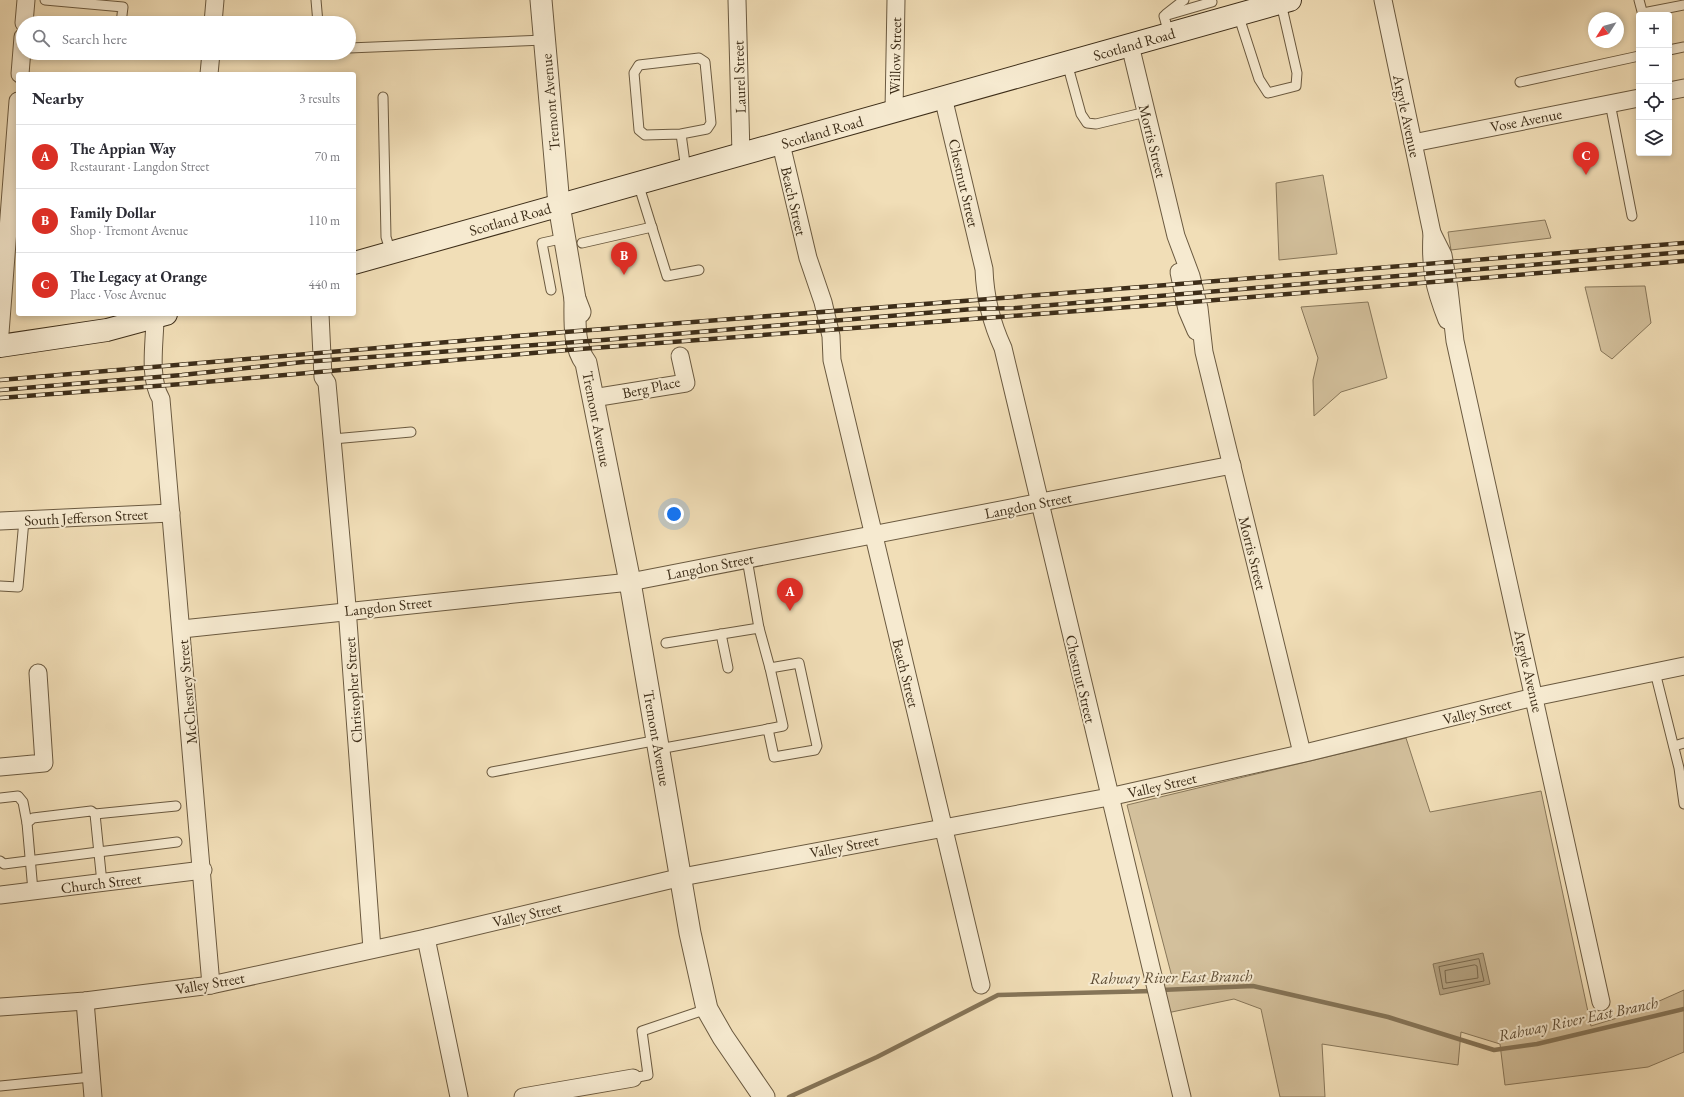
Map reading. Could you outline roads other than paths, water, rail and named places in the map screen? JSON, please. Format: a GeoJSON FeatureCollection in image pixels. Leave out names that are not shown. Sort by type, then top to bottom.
{"type":"FeatureCollection","features":[{"type":"Feature","properties":{"kind":"main road","name":"Scotland Road"},"geometry":{"type":"LineString","coordinates":[[356,262],[1130,45],[1166,25],[1213,8],[1245,9],[1285,1]]}},
{"type":"Feature","properties":{"kind":"main road"},"geometry":{"type":"LineString","coordinates":[[0,346],[107,330],[161,316]]}},
{"type":"Feature","properties":{"kind":"street"},"geometry":{"type":"LineString","coordinates":[[25,16],[26,0]]}},
{"type":"Feature","properties":{"kind":"street"},"geometry":{"type":"LineString","coordinates":[[214,16],[215,0]]}},
{"type":"Feature","properties":{"kind":"street","name":"Tremont Avenue"},"geometry":{"type":"LineString","coordinates":[[541,0],[559,205],[573,241],[575,326],[581,356],[586,363],[630,582],[682,877],[690,933],[707,1009],[723,1037],[763,1096]]}},
{"type":"Feature","properties":{"kind":"street","name":"Laurel Street"},"geometry":{"type":"LineString","coordinates":[[737,0],[741,154]]}},
{"type":"Feature","properties":{"kind":"street","name":"Willow Street"},"geometry":{"type":"LineString","coordinates":[[894,111],[896,0]]}},
{"type":"Feature","properties":{"kind":"street","name":"Argyle Avenue"},"geometry":{"type":"LineString","coordinates":[[1383,0],[1432,233],[1430,258],[1435,290],[1455,341],[1601,1002]]}},
{"type":"Feature","properties":{"kind":"street","name":"Morris Street"},"geometry":{"type":"LineString","coordinates":[[1130,45],[1176,236],[1179,276],[1187,310],[1204,352],[1302,753]]}},
{"type":"Feature","properties":{"kind":"street"},"geometry":{"type":"LineString","coordinates":[[20,72],[21,60]]}},
{"type":"Feature","properties":{"kind":"street"},"geometry":{"type":"LineString","coordinates":[[209,72],[210,60]]}},
{"type":"Feature","properties":{"kind":"street"},"geometry":{"type":"LineString","coordinates":[[1672,91],[1684,88]]}},
{"type":"Feature","properties":{"kind":"street","name":"Chestnut Street"},"geometry":{"type":"LineString","coordinates":[[943,97],[984,269],[986,300],[992,325],[1003,348],[1109,797],[1182,1097]]}},
{"type":"Feature","properties":{"kind":"street","name":"Vose Avenue"},"geometry":{"type":"LineString","coordinates":[[1413,143],[1636,99]]}},
{"type":"Feature","properties":{"kind":"street"},"geometry":{"type":"LineString","coordinates":[[0,333],[16,127]]}},
{"type":"Feature","properties":{"kind":"street","name":"Beach Street"},"geometry":{"type":"LineString","coordinates":[[780,144],[808,258],[814,305],[821,338],[832,360],[981,985]]}},
{"type":"Feature","properties":{"kind":"street","name":"McChesney Street"},"geometry":{"type":"LineString","coordinates":[[161,316],[154,364],[157,392],[161,399],[203,870],[211,985]]}},
{"type":"Feature","properties":{"kind":"street","name":"Christopher Street"},"geometry":{"type":"LineString","coordinates":[[321,316],[323,377],[328,383],[333,438],[372,949]]}},
{"type":"Feature","properties":{"kind":"street","name":"Berg Place"},"geometry":{"type":"LineString","coordinates":[[592,398],[686,383],[680,356]]}},
{"type":"Feature","properties":{"kind":"street","name":"Langdon Street"},"geometry":{"type":"LineString","coordinates":[[182,629],[347,610],[630,582],[1232,465]]}},
{"type":"Feature","properties":{"kind":"street","name":"South Jefferson Street"},"geometry":{"type":"LineString","coordinates":[[0,521],[171,512]]}},
{"type":"Feature","properties":{"kind":"street","name":"Valley Street"},"geometry":{"type":"LineString","coordinates":[[0,1007],[85,1001],[211,985],[426,938],[682,877],[1109,797],[1302,753],[1534,697],[1684,666]]}},
{"type":"Feature","properties":{"kind":"street"},"geometry":{"type":"LineString","coordinates":[[0,767],[44,763],[38,673]]}},
{"type":"Feature","properties":{"kind":"street","name":"Church Street"},"geometry":{"type":"LineString","coordinates":[[0,895],[203,870]]}},
{"type":"Feature","properties":{"kind":"street"},"geometry":{"type":"LineString","coordinates":[[426,938],[459,1097]]}},
{"type":"Feature","properties":{"kind":"street"},"geometry":{"type":"LineString","coordinates":[[85,1001],[93,1097]]}},
{"type":"Feature","properties":{"kind":"street"},"geometry":{"type":"LineString","coordinates":[[523,1097],[633,1078]]}},
{"type":"Feature","properties":{"kind":"lane"},"geometry":{"type":"LineString","coordinates":[[45,0],[123,7],[122,16]]}},
{"type":"Feature","properties":{"kind":"lane"},"geometry":{"type":"LineString","coordinates":[[316,0],[317,16]]}},
{"type":"Feature","properties":{"kind":"lane"},"geometry":{"type":"LineString","coordinates":[[1166,25],[1184,0]]}},
{"type":"Feature","properties":{"kind":"lane"},"geometry":{"type":"LineString","coordinates":[[1639,0],[1642,12]]}},
{"type":"Feature","properties":{"kind":"lane"},"geometry":{"type":"LineString","coordinates":[[1245,9],[1259,79],[1268,93],[1296,86],[1297,73],[1285,1]]}},
{"type":"Feature","properties":{"kind":"lane"},"geometry":{"type":"LineString","coordinates":[[1652,12],[1684,5]]}},
{"type":"Feature","properties":{"kind":"lane"},"geometry":{"type":"LineString","coordinates":[[356,48],[544,40]]}},
{"type":"Feature","properties":{"kind":"lane"},"geometry":{"type":"LineString","coordinates":[[1672,49],[1684,47]]}},
{"type":"Feature","properties":{"kind":"lane"},"geometry":{"type":"LineString","coordinates":[[1520,82],[1636,57]]}},
{"type":"Feature","properties":{"kind":"lane"},"geometry":{"type":"LineString","coordinates":[[699,58],[705,62],[711,123],[706,129],[681,134],[645,136],[639,130],[634,73],[639,65],[699,58]]}},
{"type":"Feature","properties":{"kind":"lane"},"geometry":{"type":"LineString","coordinates":[[1067,63],[1081,114],[1087,123],[1096,124],[1146,112]]}},
{"type":"Feature","properties":{"kind":"lane"},"geometry":{"type":"LineString","coordinates":[[383,97],[386,237],[391,253]]}},
{"type":"Feature","properties":{"kind":"lane"},"geometry":{"type":"LineString","coordinates":[[1610,103],[1632,216]]}},
{"type":"Feature","properties":{"kind":"lane"},"geometry":{"type":"LineString","coordinates":[[681,134],[686,170]]}},
{"type":"Feature","properties":{"kind":"lane"},"geometry":{"type":"LineString","coordinates":[[638,183],[668,276],[699,270]]}},
{"type":"Feature","properties":{"kind":"lane"},"geometry":{"type":"LineString","coordinates":[[551,290],[542,243],[573,241],[652,227]]}},
{"type":"Feature","properties":{"kind":"lane"},"geometry":{"type":"LineString","coordinates":[[333,438],[411,432]]}},
{"type":"Feature","properties":{"kind":"lane"},"geometry":{"type":"LineString","coordinates":[[0,586],[18,586],[24,520]]}},
{"type":"Feature","properties":{"kind":"lane"},"geometry":{"type":"LineString","coordinates":[[492,772],[659,744],[782,726],[770,668],[759,628],[747,559]]}},
{"type":"Feature","properties":{"kind":"lane"},"geometry":{"type":"LineString","coordinates":[[666,643],[759,628]]}},
{"type":"Feature","properties":{"kind":"lane"},"geometry":{"type":"LineString","coordinates":[[721,634],[728,668]]}},
{"type":"Feature","properties":{"kind":"lane"},"geometry":{"type":"LineString","coordinates":[[768,729],[774,757],[815,750],[817,746],[799,663],[770,668]]}},
{"type":"Feature","properties":{"kind":"lane"},"geometry":{"type":"LineString","coordinates":[[1655,672],[1674,746],[1684,804]]}},
{"type":"Feature","properties":{"kind":"lane"},"geometry":{"type":"LineString","coordinates":[[1674,746],[1684,743]]}},
{"type":"Feature","properties":{"kind":"lane"},"geometry":{"type":"LineString","coordinates":[[0,798],[18,796],[23,802],[28,823],[33,891]]}},
{"type":"Feature","properties":{"kind":"lane"},"geometry":{"type":"LineString","coordinates":[[28,823],[32,818],[91,811],[95,814],[176,806]]}},
{"type":"Feature","properties":{"kind":"lane"},"geometry":{"type":"LineString","coordinates":[[95,814],[102,883]]}},
{"type":"Feature","properties":{"kind":"lane"},"geometry":{"type":"LineString","coordinates":[[0,861],[4,864],[177,842]]}},
{"type":"Feature","properties":{"kind":"lane"},"geometry":{"type":"LineString","coordinates":[[633,1078],[648,1075],[642,1031],[707,1009]]}},
{"type":"Feature","properties":{"kind":"lane"},"geometry":{"type":"LineString","coordinates":[[0,1086],[91,1077]]}},
{"type":"Feature","properties":{"kind":"water"},"geometry":{"type":"Polygon","coordinates":[[[1483,953],[1490,984],[1440,995],[1433,964],[1483,953]]]}},
{"type":"Feature","properties":{"kind":"waterway","name":"Rahway River East Branch"},"geometry":{"type":"LineString","coordinates":[[1161,990],[1253,986],[1388,1017],[1494,1050],[1537,1044],[1684,1009]]}},
{"type":"Feature","properties":{"kind":"waterway","name":"Rahway River East Branch"},"geometry":{"type":"LineString","coordinates":[[789,1097],[877,1057],[998,995],[1153,991]]}},
{"type":"Feature","properties":{"kind":"railway"},"geometry":{"type":"LineString","coordinates":[[0,380],[565,332],[1684,243]]}},
{"type":"Feature","properties":{"kind":"railway"},"geometry":{"type":"LineString","coordinates":[[0,390],[182,375],[303,362],[603,340],[973,309],[1015,308],[1684,252]]}},
{"type":"Feature","properties":{"kind":"railway"},"geometry":{"type":"LineString","coordinates":[[0,398],[182,384],[567,350],[1168,304],[1684,261]]}},
{"type":"Feature","properties":{"kind":"place","name":"The Legacy at Orange"},"geometry":{"type":"Point","coordinates":[1586,175]}},
{"type":"Feature","properties":{"kind":"place","name":"Family Dollar"},"geometry":{"type":"Point","coordinates":[624,275]}},
{"type":"Feature","properties":{"kind":"place","name":"The Appian Way"},"geometry":{"type":"Point","coordinates":[790,611]}}]}
